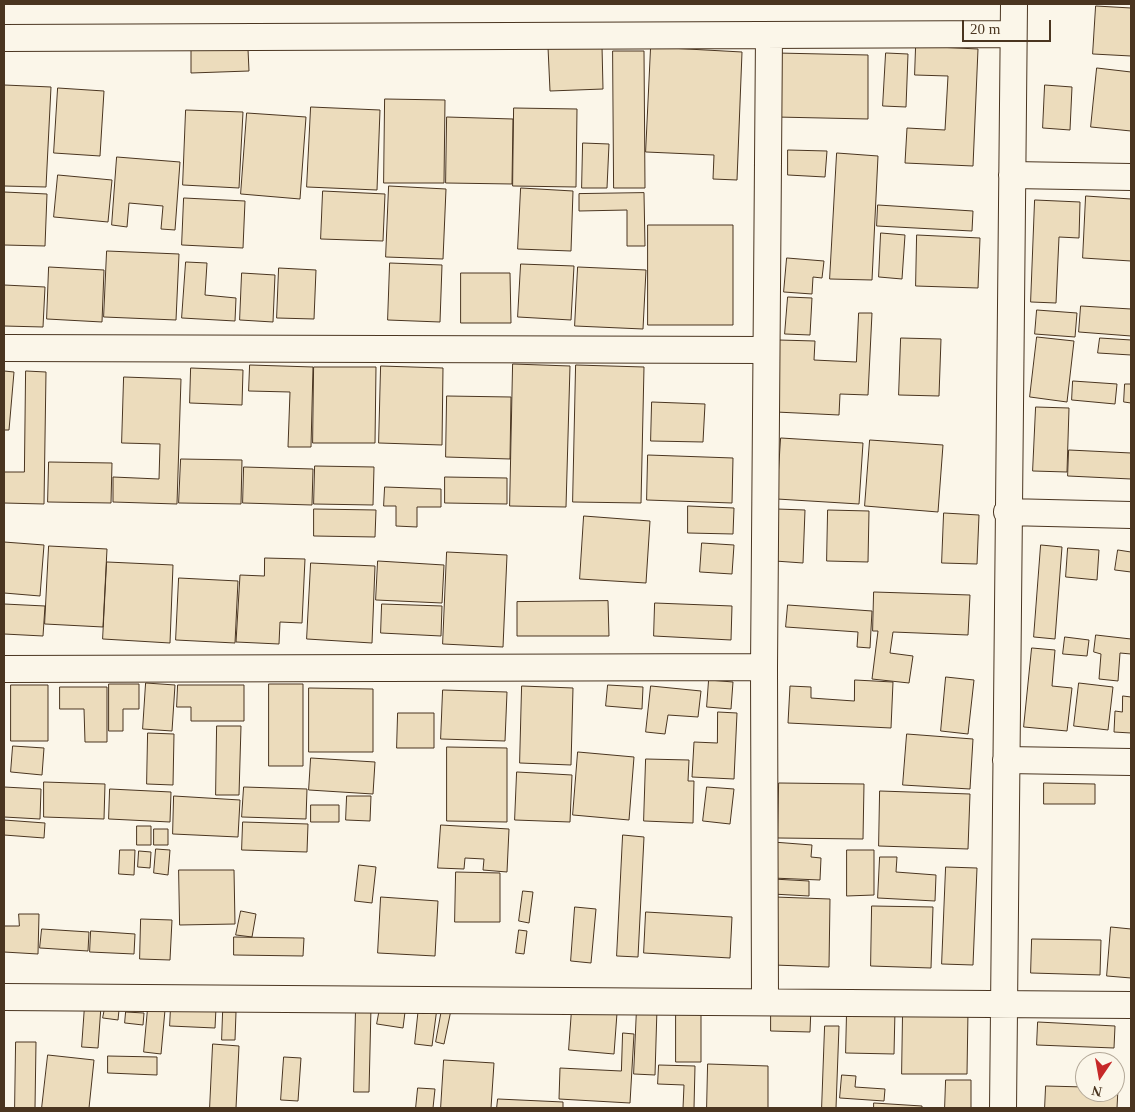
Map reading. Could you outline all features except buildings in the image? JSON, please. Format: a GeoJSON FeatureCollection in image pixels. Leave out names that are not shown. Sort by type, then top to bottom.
{"type":"FeatureCollection","features":[{"type":"Feature","properties":{"kind":"street"},"geometry":{"type":"LineString","coordinates":[[1003,1108],[1007,512],[1014,4]]}},
{"type":"Feature","properties":{"kind":"street"},"geometry":{"type":"LineString","coordinates":[[4,38],[1013,34]]}},
{"type":"Feature","properties":{"kind":"street"},"geometry":{"type":"LineString","coordinates":[[765,1002],[764,667],[769,35]]}},
{"type":"Feature","properties":{"kind":"street"},"geometry":{"type":"LineString","coordinates":[[1012,175],[1131,177]]}},
{"type":"Feature","properties":{"kind":"street"},"geometry":{"type":"LineString","coordinates":[[4,348],[766,350]]}},
{"type":"Feature","properties":{"kind":"street"},"geometry":{"type":"LineString","coordinates":[[1007,512],[1131,515]]}},
{"type":"Feature","properties":{"kind":"street"},"geometry":{"type":"LineString","coordinates":[[4,669],[764,667]]}},
{"type":"Feature","properties":{"kind":"street"},"geometry":{"type":"LineString","coordinates":[[1006,760],[1131,762]]}},
{"type":"Feature","properties":{"kind":"street"},"geometry":{"type":"LineString","coordinates":[[4,997],[1131,1005]]}}]}
